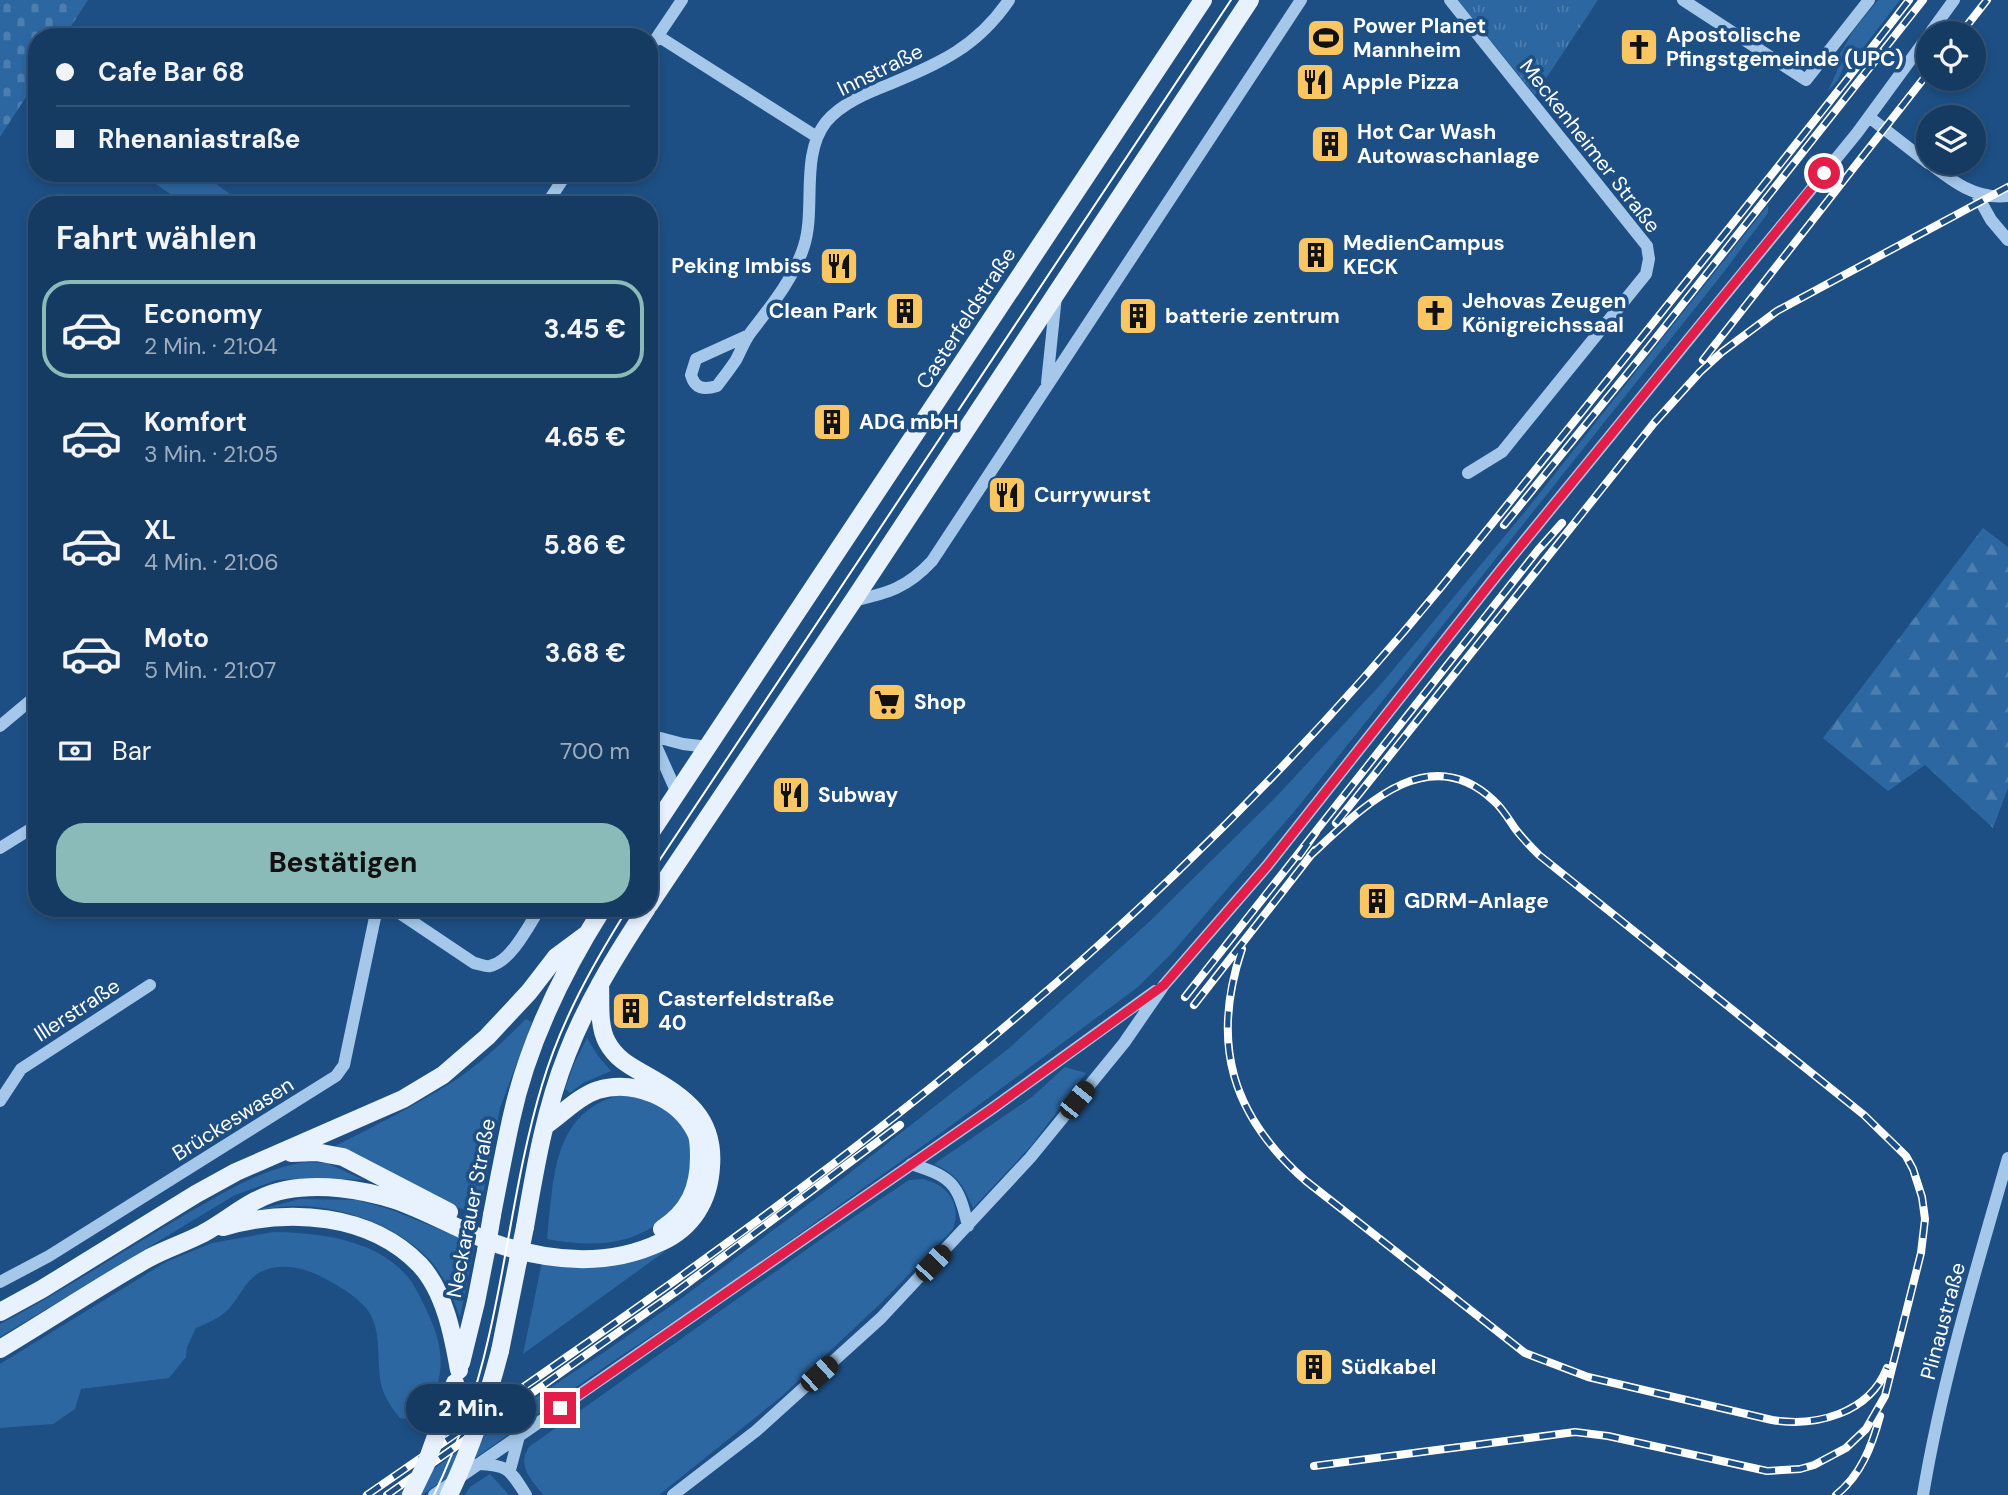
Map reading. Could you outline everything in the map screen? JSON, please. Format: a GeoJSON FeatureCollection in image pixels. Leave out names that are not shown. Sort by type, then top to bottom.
{"type":"FeatureCollection","features":[{"type":"Feature","properties":{"kind":"main road","name":"Casterfeldstraße"},"geometry":{"type":"LineString","coordinates":[[658,822],[1203,0]]}},
{"type":"Feature","properties":{"kind":"main road"},"geometry":{"type":"LineString","coordinates":[[658,891],[1250,0]]}},
{"type":"Feature","properties":{"kind":"main road"},"geometry":{"type":"LineString","coordinates":[[0,1312],[236,1172],[403,1099],[443,1075],[487,1037],[529,992],[556,957],[587,934],[597,917]]}},
{"type":"Feature","properties":{"kind":"main road"},"geometry":{"type":"LineString","coordinates":[[449,1495],[466,1460],[489,1393],[500,1351],[545,1126],[566,1055],[600,984],[641,917]]}},
{"type":"Feature","properties":{"kind":"main road","name":"Neckarauer Straße"},"geometry":{"type":"LineString","coordinates":[[411,1495],[426,1464],[457,1377],[477,1302],[511,1118],[526,1069],[563,978],[587,934]]}},
{"type":"Feature","properties":{"kind":"main road"},"geometry":{"type":"LineString","coordinates":[[0,1349],[151,1257],[203,1233],[260,1197],[285,1190],[314,1187],[355,1191],[394,1200],[496,1244],[544,1256],[579,1260],[614,1258],[671,1238],[692,1221],[705,1196],[712,1168],[710,1144],[701,1116],[676,1092],[621,1060],[606,1041],[601,1025],[600,984]]}},
{"type":"Feature","properties":{"kind":"main road"},"geometry":{"type":"LineString","coordinates":[[281,1153],[316,1152],[343,1157],[497,1233],[548,1248],[576,1251],[629,1243],[658,1232],[677,1219],[692,1200],[699,1177],[696,1132],[678,1109],[653,1092],[622,1087],[598,1090],[545,1126]]}},
{"type":"Feature","properties":{"kind":"main road"},"geometry":{"type":"LineString","coordinates":[[203,1233],[245,1221],[301,1215],[350,1224],[390,1241],[421,1266],[443,1303],[453,1335],[457,1377]]}},
{"type":"Feature","properties":{"kind":"street"},"geometry":{"type":"LineString","coordinates":[[682,0],[658,36],[817,137],[810,173],[808,225],[797,264],[717,386],[702,388],[696,385],[691,374],[696,359],[749,335]]}},
{"type":"Feature","properties":{"kind":"street","name":"Innstraße"},"geometry":{"type":"LineString","coordinates":[[817,137],[834,114],[851,102],[942,61],[967,46],[987,29],[1009,0]]}},
{"type":"Feature","properties":{"kind":"street"},"geometry":{"type":"LineString","coordinates":[[853,601],[901,588],[932,561],[1301,0]]}},
{"type":"Feature","properties":{"kind":"street","name":"Meckenheimer Straße"},"geometry":{"type":"LineString","coordinates":[[1450,0],[1647,246],[1649,259],[1646,274],[1502,452],[1468,473]]}},
{"type":"Feature","properties":{"kind":"street"},"geometry":{"type":"LineString","coordinates":[[1683,0],[1806,80],[1869,0]]}},
{"type":"Feature","properties":{"kind":"street"},"geometry":{"type":"LineString","coordinates":[[1939,21],[1954,0]]}},
{"type":"Feature","properties":{"kind":"street"},"geometry":{"type":"LineString","coordinates":[[673,1495],[756,1431],[881,1318],[1030,1157],[1124,1043],[1164,985],[1267,866],[1485,591],[1869,117],[1916,52]]}},
{"type":"Feature","properties":{"kind":"street"},"geometry":{"type":"LineString","coordinates":[[1869,117],[1916,153]]}},
{"type":"Feature","properties":{"kind":"street"},"geometry":{"type":"LineString","coordinates":[[1945,175],[1976,193],[2008,196]]}},
{"type":"Feature","properties":{"kind":"street"},"geometry":{"type":"LineString","coordinates":[[1976,193],[1991,220],[2008,240]]}},
{"type":"Feature","properties":{"kind":"street"},"geometry":{"type":"LineString","coordinates":[[1046,387],[1056,293]]}},
{"type":"Feature","properties":{"kind":"street"},"geometry":{"type":"LineString","coordinates":[[0,726],[28,703]]}},
{"type":"Feature","properties":{"kind":"street"},"geometry":{"type":"LineString","coordinates":[[658,737],[708,747]]}},
{"type":"Feature","properties":{"kind":"street"},"geometry":{"type":"LineString","coordinates":[[658,751],[677,793]]}},
{"type":"Feature","properties":{"kind":"street"},"geometry":{"type":"LineString","coordinates":[[0,848],[28,831]]}},
{"type":"Feature","properties":{"kind":"street","name":"Brückeswasen"},"geometry":{"type":"LineString","coordinates":[[0,1282],[49,1256],[336,1076],[344,1065],[375,917]]}},
{"type":"Feature","properties":{"kind":"street"},"geometry":{"type":"LineString","coordinates":[[405,917],[474,963],[488,967],[509,954],[534,917]]}},
{"type":"Feature","properties":{"kind":"street","name":"Illerstraße"},"geometry":{"type":"LineString","coordinates":[[0,1101],[21,1069],[150,985]]}},
{"type":"Feature","properties":{"kind":"street"},"geometry":{"type":"LineString","coordinates":[[434,1495],[1164,985]]}},
{"type":"Feature","properties":{"kind":"street"},"geometry":{"type":"LineString","coordinates":[[1108,1025],[1124,1043]]}},
{"type":"Feature","properties":{"kind":"street","name":"Plinaustraße"},"geometry":{"type":"LineString","coordinates":[[1923,1495],[1968,1298],[2008,1158]]}},
{"type":"Feature","properties":{"kind":"street"},"geometry":{"type":"LineString","coordinates":[[911,1164],[936,1172],[951,1182],[962,1201],[968,1226]]}},
{"type":"Feature","properties":{"kind":"street"},"geometry":{"type":"LineString","coordinates":[[510,1470],[519,1436]]}},
{"type":"Feature","properties":{"kind":"street"},"geometry":{"type":"LineString","coordinates":[[478,1464],[504,1466],[510,1470],[526,1495]]}},
{"type":"Feature","properties":{"kind":"green space"},"geometry":{"type":"Polygon","coordinates":[[[0,0],[88,0],[70,28],[28,28],[28,94],[0,137],[0,0]]]}},
{"type":"Feature","properties":{"kind":"green space"},"geometry":{"type":"Polygon","coordinates":[[[1458,0],[1598,0],[1535,95],[1458,0]]]}},
{"type":"Feature","properties":{"kind":"green space"},"geometry":{"type":"Polygon","coordinates":[[[1878,0],[1900,0],[1849,66],[1843,68],[1838,80],[1828,91],[1837,71],[1837,59],[1853,31],[1878,0]]]}},
{"type":"Feature","properties":{"kind":"green space"},"geometry":{"type":"Polygon","coordinates":[[[153,182],[213,182],[233,196],[173,196],[153,182]]]}},
{"type":"Feature","properties":{"kind":"green space"},"geometry":{"type":"Polygon","coordinates":[[[1768,205],[1768,213],[1720,277],[1298,807],[1171,954],[1138,987],[945,1130],[709,1298],[612,1362],[422,1495],[397,1495],[516,1410],[679,1300],[838,1182],[1008,1049],[1149,922],[1276,797],[1382,683],[1524,513],[1768,205]]]}},
{"type":"Feature","properties":{"kind":"green space"},"geometry":{"type":"Polygon","coordinates":[[[1983,528],[2008,547],[2008,788],[1993,828],[1925,765],[1888,791],[1823,738],[1983,528]]]}},
{"type":"Feature","properties":{"kind":"green space"},"geometry":{"type":"Polygon","coordinates":[[[526,1019],[532,1022],[500,1108],[479,1215],[453,1206],[346,1149],[335,1146],[451,1083],[500,1045],[526,1019]]]}},
{"type":"Feature","properties":{"kind":"green space"},"geometry":{"type":"Polygon","coordinates":[[[587,1038],[611,1071],[583,1083],[570,1093],[565,1089],[587,1038]]]}},
{"type":"Feature","properties":{"kind":"green space"},"geometry":{"type":"Polygon","coordinates":[[[1065,1067],[1086,1073],[1031,1146],[973,1208],[959,1182],[949,1172],[934,1164],[1032,1097],[1065,1067]]]}},
{"type":"Feature","properties":{"kind":"green space"},"geometry":{"type":"Polygon","coordinates":[[[620,1095],[650,1101],[675,1117],[684,1128],[693,1156],[691,1185],[687,1198],[658,1224],[629,1238],[597,1243],[547,1239],[555,1172],[568,1133],[580,1117],[597,1104],[620,1095]]]}},
{"type":"Feature","properties":{"kind":"green space"},"geometry":{"type":"Polygon","coordinates":[[[304,1162],[327,1163],[364,1180],[277,1180],[235,1195],[0,1337],[0,1324],[186,1214],[257,1176],[304,1162]]]}},
{"type":"Feature","properties":{"kind":"green space"},"geometry":{"type":"Polygon","coordinates":[[[923,1179],[940,1186],[951,1197],[956,1211],[953,1229],[882,1302],[782,1396],[659,1495],[543,1495],[525,1467],[525,1454],[529,1447],[827,1235],[909,1180],[923,1179]]]}},
{"type":"Feature","properties":{"kind":"green space"},"geometry":{"type":"Polygon","coordinates":[[[300,1199],[357,1200],[392,1210],[475,1244],[460,1317],[446,1283],[434,1265],[389,1229],[332,1209],[294,1206],[257,1210],[300,1199]]]}},
{"type":"Feature","properties":{"kind":"green space"},"geometry":{"type":"Polygon","coordinates":[[[274,1232],[346,1240],[379,1254],[407,1276],[426,1309],[440,1348],[438,1383],[429,1411],[413,1420],[400,1418],[390,1405],[380,1381],[375,1327],[372,1317],[361,1303],[345,1290],[315,1274],[301,1269],[279,1267],[254,1276],[225,1313],[196,1328],[187,1347],[186,1357],[169,1378],[81,1389],[75,1409],[53,1424],[0,1428],[0,1364],[166,1262],[212,1243],[274,1232]]]}},
{"type":"Feature","properties":{"kind":"green space"},"geometry":{"type":"Polygon","coordinates":[[[666,1247],[664,1252],[523,1354],[542,1262],[666,1247]]]}},
{"type":"Feature","properties":{"kind":"green space"},"geometry":{"type":"Polygon","coordinates":[[[490,1474],[509,1495],[465,1495],[470,1487],[490,1474]]]}},
{"type":"Feature","properties":{"kind":"tram line"},"geometry":{"type":"LineString","coordinates":[[658,862],[1231,0]]}},
{"type":"Feature","properties":{"kind":"tram line"},"geometry":{"type":"LineString","coordinates":[[434,1495],[478,1380],[526,1148],[542,1085],[579,994],[622,917]]}},
{"type":"Feature","properties":{"kind":"railway"},"geometry":{"type":"LineString","coordinates":[[367,1495],[681,1276],[886,1123],[986,1043],[1082,960],[1176,873],[1313,734],[1411,623],[1748,205],[1909,0]]}},
{"type":"Feature","properties":{"kind":"railway"},"geometry":{"type":"LineString","coordinates":[[1504,525],[1648,348],[1923,0]]}},
{"type":"Feature","properties":{"kind":"railway"},"geometry":{"type":"LineString","coordinates":[[1970,21],[1987,0]]}},
{"type":"Feature","properties":{"kind":"railway"},"geometry":{"type":"LineString","coordinates":[[1703,360],[1916,88]]}},
{"type":"Feature","properties":{"kind":"railway"},"geometry":{"type":"LineString","coordinates":[[1336,823],[1654,423],[1700,372],[1777,311],[2008,187]]}},
{"type":"Feature","properties":{"kind":"railway"},"geometry":{"type":"LineString","coordinates":[[1185,997],[1562,523]]}},
{"type":"Feature","properties":{"kind":"railway"},"geometry":{"type":"LineString","coordinates":[[1310,856],[1350,819],[1395,788],[1419,778],[1444,776],[1469,783],[1497,804],[1539,855],[1864,1115],[1906,1156],[1922,1197],[1925,1219],[1921,1253],[1885,1396],[1866,1429],[1846,1448],[1814,1465],[1800,1469],[1767,1471],[1608,1436],[1575,1432],[1314,1466]]}},
{"type":"Feature","properties":{"kind":"railway"},"geometry":{"type":"LineString","coordinates":[[1299,856],[1316,832]]}},
{"type":"Feature","properties":{"kind":"railway"},"geometry":{"type":"LineString","coordinates":[[1194,1005],[1315,850]]}},
{"type":"Feature","properties":{"kind":"railway"},"geometry":{"type":"LineString","coordinates":[[1242,949],[1228,1016],[1229,1047],[1234,1076],[1260,1131],[1306,1181],[1525,1353],[1588,1377],[1789,1422],[1823,1419],[1854,1407],[1879,1384],[1887,1368]]}},
{"type":"Feature","properties":{"kind":"railway"},"geometry":{"type":"LineString","coordinates":[[387,1495],[677,1291],[900,1125]]}},
{"type":"Feature","properties":{"kind":"railway"},"geometry":{"type":"LineString","coordinates":[[1836,1495],[1859,1469],[1880,1416]]}},
{"type":"Feature","properties":{"kind":"place","name":"Power Planet Mannheim"},"geometry":{"type":"Point","coordinates":[1326,38]}},
{"type":"Feature","properties":{"kind":"place","name":"Apostolische Pfingstgemeinde (UPC)"},"geometry":{"type":"Point","coordinates":[1639,47]}},
{"type":"Feature","properties":{"kind":"place","name":"Apple Pizza"},"geometry":{"type":"Point","coordinates":[1315,82]}},
{"type":"Feature","properties":{"kind":"place","name":"Hot Car Wash Autowaschanlage"},"geometry":{"type":"Point","coordinates":[1330,144]}},
{"type":"Feature","properties":{"kind":"place","name":"MedienCampus KECK"},"geometry":{"type":"Point","coordinates":[1316,255]}},
{"type":"Feature","properties":{"kind":"place","name":"Peking Imbiss"},"geometry":{"type":"Point","coordinates":[839,266]}},
{"type":"Feature","properties":{"kind":"place","name":"Clean Park"},"geometry":{"type":"Point","coordinates":[905,311]}},
{"type":"Feature","properties":{"kind":"place","name":"Jehovas Zeugen Königreichssaal"},"geometry":{"type":"Point","coordinates":[1435,313]}},
{"type":"Feature","properties":{"kind":"place","name":"batterie zentrum"},"geometry":{"type":"Point","coordinates":[1138,316]}},
{"type":"Feature","properties":{"kind":"place","name":"ADG mbH"},"geometry":{"type":"Point","coordinates":[832,422]}},
{"type":"Feature","properties":{"kind":"place","name":"Currywurst"},"geometry":{"type":"Point","coordinates":[1007,495]}},
{"type":"Feature","properties":{"kind":"place","name":"Shop"},"geometry":{"type":"Point","coordinates":[887,702]}},
{"type":"Feature","properties":{"kind":"place","name":"Subway"},"geometry":{"type":"Point","coordinates":[791,795]}},
{"type":"Feature","properties":{"kind":"place","name":"GDRM-Anlage"},"geometry":{"type":"Point","coordinates":[1377,901]}},
{"type":"Feature","properties":{"kind":"place","name":"Casterfeldstraße 40"},"geometry":{"type":"Point","coordinates":[631,1011]}},
{"type":"Feature","properties":{"kind":"place","name":"Südkabel"},"geometry":{"type":"Point","coordinates":[1314,1367]}},
{"type":"Feature","properties":{"kind":"route"},"geometry":{"type":"LineString","coordinates":[[560,1408],[993,1108],[1164,985],[1267,866],[1500,571],[1824,173]]}}]}
